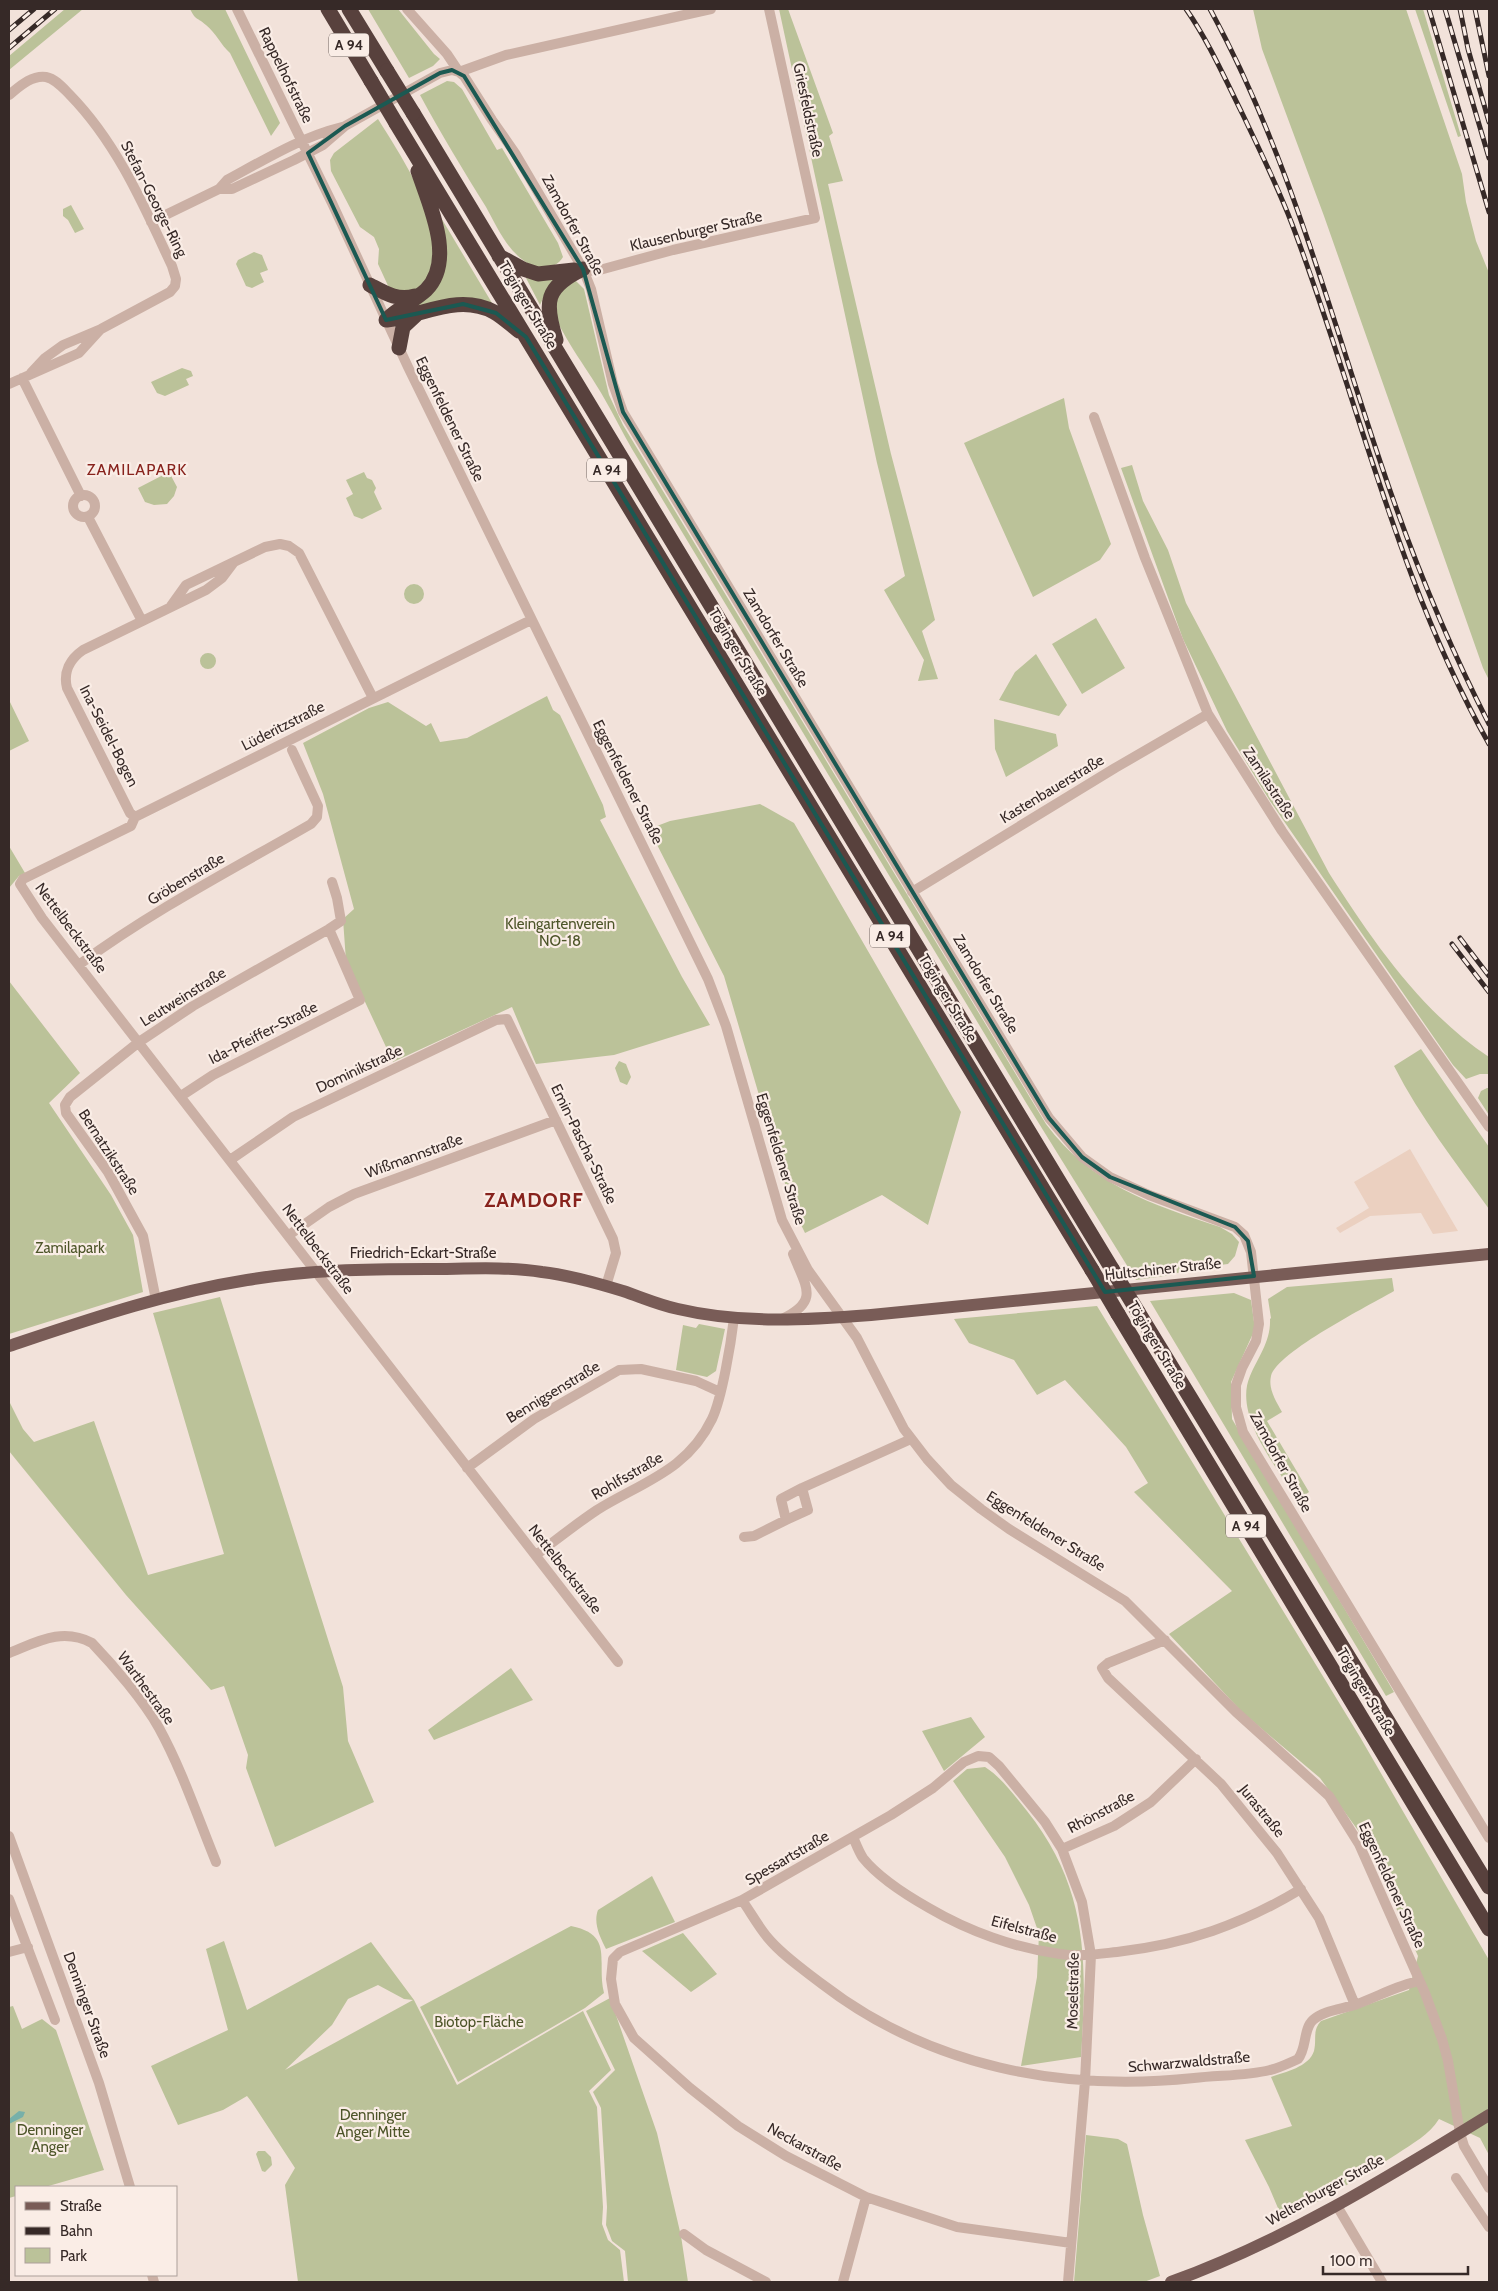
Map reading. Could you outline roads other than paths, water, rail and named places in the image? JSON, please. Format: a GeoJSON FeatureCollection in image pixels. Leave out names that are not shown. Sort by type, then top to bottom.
{"type":"FeatureCollection","features":[{"type":"Feature","properties":{"kind":"highway","name":"Töginger Straße"},"geometry":{"type":"LineString","coordinates":[[328,9],[1489,1929]]}},
{"type":"Feature","properties":{"kind":"highway","name":"Töginger Straße"},"geometry":{"type":"LineString","coordinates":[[350,9],[1138,1312],[1489,1888]]}},
{"type":"Feature","properties":{"kind":"highway"},"geometry":{"type":"LineString","coordinates":[[386,320],[395,310],[419,296],[427,288],[435,276],[439,262],[439,240],[433,215],[409,144]]}},
{"type":"Feature","properties":{"kind":"highway"},"geometry":{"type":"LineString","coordinates":[[498,255],[538,274],[583,269]]}},
{"type":"Feature","properties":{"kind":"highway"},"geometry":{"type":"LineString","coordinates":[[564,364],[551,324],[548,305],[554,290],[561,281],[583,269]]}},
{"type":"Feature","properties":{"kind":"highway"},"geometry":{"type":"LineString","coordinates":[[370,285],[394,298],[405,299],[419,296]]}},
{"type":"Feature","properties":{"kind":"highway"},"geometry":{"type":"LineString","coordinates":[[386,320],[463,304],[482,307],[496,313],[526,337]]}},
{"type":"Feature","properties":{"kind":"highway"},"geometry":{"type":"LineString","coordinates":[[399,348],[404,327],[408,320],[418,312]]}},
{"type":"Feature","properties":{"kind":"main road","name":"Hultschiner Straße"},"geometry":{"type":"LineString","coordinates":[[841,1317],[1489,1254]]}},
{"type":"Feature","properties":{"kind":"main road","name":"Friedrich-Eckart-Straße"},"geometry":{"type":"LineString","coordinates":[[9,1346],[156,1300],[247,1279],[316,1271],[494,1269],[539,1271],[606,1286],[676,1309],[734,1318],[780,1320],[841,1317]]}},
{"type":"Feature","properties":{"kind":"main road","name":"Weltenburger Straße"},"geometry":{"type":"LineString","coordinates":[[1171,2282],[1236,2256],[1337,2206],[1489,2115]]}},
{"type":"Feature","properties":{"kind":"street","name":"Rappelhofstraße"},"geometry":{"type":"LineString","coordinates":[[237,9],[308,153]]}},
{"type":"Feature","properties":{"kind":"street","name":"Zamdorfer Straße"},"geometry":{"type":"LineString","coordinates":[[407,9],[447,54],[458,72],[464,76],[515,153],[583,269],[591,289],[613,384],[623,412],[1049,1118],[1066,1140],[1094,1166],[1130,1188],[1235,1227],[1248,1241],[1260,1324],[1259,1333],[1236,1385],[1236,1407],[1244,1432],[1489,1838]]}},
{"type":"Feature","properties":{"kind":"street"},"geometry":{"type":"LineString","coordinates":[[219,189],[232,189],[308,153],[323,145],[345,126],[440,73],[452,70],[458,72],[506,55],[711,9]]}},
{"type":"Feature","properties":{"kind":"street","name":"Griesfeldstraße"},"geometry":{"type":"LineString","coordinates":[[770,9],[815,218]]}},
{"type":"Feature","properties":{"kind":"street","name":"Stefan-George-Ring"},"geometry":{"type":"LineString","coordinates":[[9,95],[28,81],[38,77],[50,79],[62,87],[104,136],[124,168],[175,272],[175,286],[165,296],[101,330],[63,345],[45,358],[27,375]]}},
{"type":"Feature","properties":{"kind":"street"},"geometry":{"type":"LineString","coordinates":[[151,222],[219,189],[227,180],[302,141],[322,132],[345,126]]}},
{"type":"Feature","properties":{"kind":"street","name":"Eggenfeldener Straße"},"geometry":{"type":"LineString","coordinates":[[308,153],[399,348],[712,987],[728,1035],[778,1210],[788,1234],[808,1270],[857,1338],[888,1401],[911,1439],[955,1489],[1009,1529],[1126,1601],[1236,1712],[1328,1796],[1359,1844],[1419,1981],[1442,2039],[1464,2146],[1489,2188]]}},
{"type":"Feature","properties":{"kind":"street","name":"Klausenburger Straße"},"geometry":{"type":"LineString","coordinates":[[583,269],[596,271],[673,250],[815,218]]}},
{"type":"Feature","properties":{"kind":"street","name":"Stefan-George-Ring"},"geometry":{"type":"LineString","coordinates":[[9,384],[27,375],[58,364],[79,353],[101,330]]}},
{"type":"Feature","properties":{"kind":"street"},"geometry":{"type":"LineString","coordinates":[[27,375],[81,496]]}},
{"type":"Feature","properties":{"kind":"street","name":"Zamilastraße"},"geometry":{"type":"LineString","coordinates":[[1094,417],[1144,558],[1208,714],[1282,831],[1489,1127]]}},
{"type":"Feature","properties":{"kind":"street"},"geometry":{"type":"LineString","coordinates":[[81,496],[91,498],[94,502],[93,513],[88,517],[78,516],[74,511],[73,505],[76,499],[81,496]]}},
{"type":"Feature","properties":{"kind":"street"},"geometry":{"type":"LineString","coordinates":[[88,517],[142,621]]}},
{"type":"Feature","properties":{"kind":"street","name":"Ina-Seidel-Bogen"},"geometry":{"type":"LineString","coordinates":[[135,817],[130,813],[67,688],[65,676],[68,665],[76,655],[170,606],[186,585],[223,566],[273,544],[289,546],[296,550],[373,698]]}},
{"type":"Feature","properties":{"kind":"street","name":"Lüderitzstraße"},"geometry":{"type":"LineString","coordinates":[[53,865],[131,826],[135,817],[531,620]]}},
{"type":"Feature","properties":{"kind":"street","name":"Kastenbauerstraße"},"geometry":{"type":"LineString","coordinates":[[912,892],[1115,768],[1208,714]]}},
{"type":"Feature","properties":{"kind":"street","name":"Gröbenstraße"},"geometry":{"type":"LineString","coordinates":[[80,964],[102,948],[190,893],[311,824],[317,817],[318,806],[292,750]]}},
{"type":"Feature","properties":{"kind":"street","name":"Nettelbeckstraße"},"geometry":{"type":"LineString","coordinates":[[53,865],[23,879],[20,884],[42,918],[80,964],[618,1662]]}},
{"type":"Feature","properties":{"kind":"street"},"geometry":{"type":"LineString","coordinates":[[328,929],[340,921],[338,898],[332,882]]}},
{"type":"Feature","properties":{"kind":"street","name":"Ida-Pfeiffer-Straße"},"geometry":{"type":"LineString","coordinates":[[181,1096],[213,1075],[360,1000],[328,929]]}},
{"type":"Feature","properties":{"kind":"street","name":"Leutweinstraße"},"geometry":{"type":"LineString","coordinates":[[64,1105],[70,1097],[139,1042],[192,1006],[328,929]]}},
{"type":"Feature","properties":{"kind":"street","name":"Emin-Pascha-Straße"},"geometry":{"type":"LineString","coordinates":[[507,1019],[613,1239],[616,1253],[606,1286]]}},
{"type":"Feature","properties":{"kind":"street","name":"Dominikstraße"},"geometry":{"type":"LineString","coordinates":[[230,1160],[293,1117],[496,1020],[507,1019]]}},
{"type":"Feature","properties":{"kind":"street","name":"Bernatzikstraße"},"geometry":{"type":"LineString","coordinates":[[64,1105],[66,1113],[108,1172],[143,1236],[156,1300]]}},
{"type":"Feature","properties":{"kind":"street","name":"Wißmannstraße"},"geometry":{"type":"LineString","coordinates":[[289,1235],[329,1207],[354,1194],[556,1120]]}},
{"type":"Feature","properties":{"kind":"street"},"geometry":{"type":"LineString","coordinates":[[780,1320],[798,1311],[807,1300],[806,1289],[789,1243],[788,1234]]}},
{"type":"Feature","properties":{"kind":"street","name":"Rohlfsstraße"},"geometry":{"type":"LineString","coordinates":[[536,1555],[597,1510],[664,1474],[680,1462],[701,1438],[713,1418],[720,1392],[734,1318]]}},
{"type":"Feature","properties":{"kind":"street","name":"Bennigsenstraße"},"geometry":{"type":"LineString","coordinates":[[468,1468],[534,1419],[619,1370],[641,1369],[696,1382],[720,1392]]}},
{"type":"Feature","properties":{"kind":"street"},"geometry":{"type":"LineString","coordinates":[[786,1520],[781,1499],[911,1439]]}},
{"type":"Feature","properties":{"kind":"street"},"geometry":{"type":"LineString","coordinates":[[744,1537],[754,1536],[808,1510],[802,1488]]}},
{"type":"Feature","properties":{"kind":"street","name":"Warthestraße"},"geometry":{"type":"LineString","coordinates":[[9,1653],[48,1638],[65,1634],[82,1638],[92,1643],[140,1701],[159,1728],[187,1789],[216,1862]]}},
{"type":"Feature","properties":{"kind":"street","name":"Jurastraße"},"geometry":{"type":"LineString","coordinates":[[1165,1640],[1108,1663],[1102,1668],[1108,1678],[1196,1759],[1253,1822],[1301,1889],[1329,1939],[1355,2005]]}},
{"type":"Feature","properties":{"kind":"street","name":"Moselstraße"},"geometry":{"type":"LineString","coordinates":[[964,1762],[978,1756],[989,1757],[1045,1822],[1062,1849],[1082,1902],[1090,1955],[1085,2081],[1068,2282]]}},
{"type":"Feature","properties":{"kind":"street","name":"Rhönstraße"},"geometry":{"type":"LineString","coordinates":[[1062,1849],[1114,1826],[1151,1802],[1196,1759]]}},
{"type":"Feature","properties":{"kind":"street","name":"Spessartstraße"},"geometry":{"type":"LineString","coordinates":[[613,1959],[620,1952],[742,1900],[853,1837],[934,1788],[964,1762]]}},
{"type":"Feature","properties":{"kind":"street","name":"Denninger Straße"},"geometry":{"type":"LineString","coordinates":[[9,1836],[96,2074],[130,2186]]}},
{"type":"Feature","properties":{"kind":"street","name":"Eifelstraße"},"geometry":{"type":"LineString","coordinates":[[853,1837],[862,1856],[875,1870],[920,1903],[943,1916],[994,1938],[1061,1954],[1090,1955],[1152,1948],[1207,1935],[1268,1908],[1301,1889]]}},
{"type":"Feature","properties":{"kind":"street"},"geometry":{"type":"LineString","coordinates":[[9,1899],[55,2020]]}},
{"type":"Feature","properties":{"kind":"street","name":"Schwarzwaldstraße"},"geometry":{"type":"LineString","coordinates":[[742,1900],[769,1939],[844,2001],[886,2025],[927,2044],[1024,2074],[1085,2081],[1147,2083],[1270,2070],[1298,2059],[1302,2054],[1312,2021],[1321,2015],[1355,2005],[1419,1981]]}},
{"type":"Feature","properties":{"kind":"street"},"geometry":{"type":"LineString","coordinates":[[9,1952],[28,1947]]}},
{"type":"Feature","properties":{"kind":"street","name":"Neckarstraße"},"geometry":{"type":"LineString","coordinates":[[613,1959],[611,1979],[615,2004],[634,2038],[690,2088],[738,2126],[786,2156],[866,2197],[957,2227],[1071,2243]]}},
{"type":"Feature","properties":{"kind":"street"},"geometry":{"type":"LineString","coordinates":[[1456,2178],[1489,2227]]}},
{"type":"Feature","properties":{"kind":"street"},"geometry":{"type":"LineString","coordinates":[[843,2282],[866,2197]]}},
{"type":"Feature","properties":{"kind":"street"},"geometry":{"type":"LineString","coordinates":[[1337,2206],[1382,2282]]}},
{"type":"Feature","properties":{"kind":"street"},"geometry":{"type":"LineString","coordinates":[[684,2234],[706,2250],[766,2282]]}},
{"type":"Feature","properties":{"kind":"water"},"geometry":{"type":"Polygon","coordinates":[[[19,2111],[25,2112],[23,2117],[9,2124],[9,2119],[19,2111]]]}},
{"type":"Feature","properties":{"kind":"railway"},"geometry":{"type":"LineString","coordinates":[[9,30],[34,9]]}},
{"type":"Feature","properties":{"kind":"railway"},"geometry":{"type":"LineString","coordinates":[[9,48],[55,9]]}},
{"type":"Feature","properties":{"kind":"railway"},"geometry":{"type":"LineString","coordinates":[[1186,9],[1202,34],[1223,74],[1287,210],[1316,290],[1404,554],[1457,682],[1489,744]]}},
{"type":"Feature","properties":{"kind":"railway"},"geometry":{"type":"LineString","coordinates":[[1210,9],[1238,63],[1285,175],[1404,531],[1444,629],[1489,724]]}},
{"type":"Feature","properties":{"kind":"railway"},"geometry":{"type":"LineString","coordinates":[[1429,9],[1489,212]]}},
{"type":"Feature","properties":{"kind":"railway"},"geometry":{"type":"LineString","coordinates":[[1445,9],[1489,158]]}},
{"type":"Feature","properties":{"kind":"railway"},"geometry":{"type":"LineString","coordinates":[[1460,9],[1468,49],[1489,122]]}},
{"type":"Feature","properties":{"kind":"railway"},"geometry":{"type":"LineString","coordinates":[[1475,9],[1489,76]]}},
{"type":"Feature","properties":{"kind":"railway"},"geometry":{"type":"LineString","coordinates":[[1460,938],[1489,976]]}},
{"type":"Feature","properties":{"kind":"railway"},"geometry":{"type":"LineString","coordinates":[[1452,944],[1489,992]]}},
{"type":"Feature","properties":{"kind":"district","name":"ZAMILAPARK"},"geometry":{"type":"Point","coordinates":[137,469]}},
{"type":"Feature","properties":{"kind":"district","name":"ZAMDORF"},"geometry":{"type":"Point","coordinates":[534,1200]}},
{"type":"Feature","properties":{"kind":"park label","name":"Kleingartenverein NO-18"},"geometry":{"type":"Point","coordinates":[560,932]}},
{"type":"Feature","properties":{"kind":"park label","name":"Zamilapark"},"geometry":{"type":"Point","coordinates":[70,1248]}},
{"type":"Feature","properties":{"kind":"park label","name":"Biotop-Fläche"},"geometry":{"type":"Point","coordinates":[479,2022]}},
{"type":"Feature","properties":{"kind":"park label","name":"Denninger Anger Mitte"},"geometry":{"type":"Point","coordinates":[373,2124]}},
{"type":"Feature","properties":{"kind":"park label","name":"Denninger Anger"},"geometry":{"type":"Point","coordinates":[50,2138]}}]}
